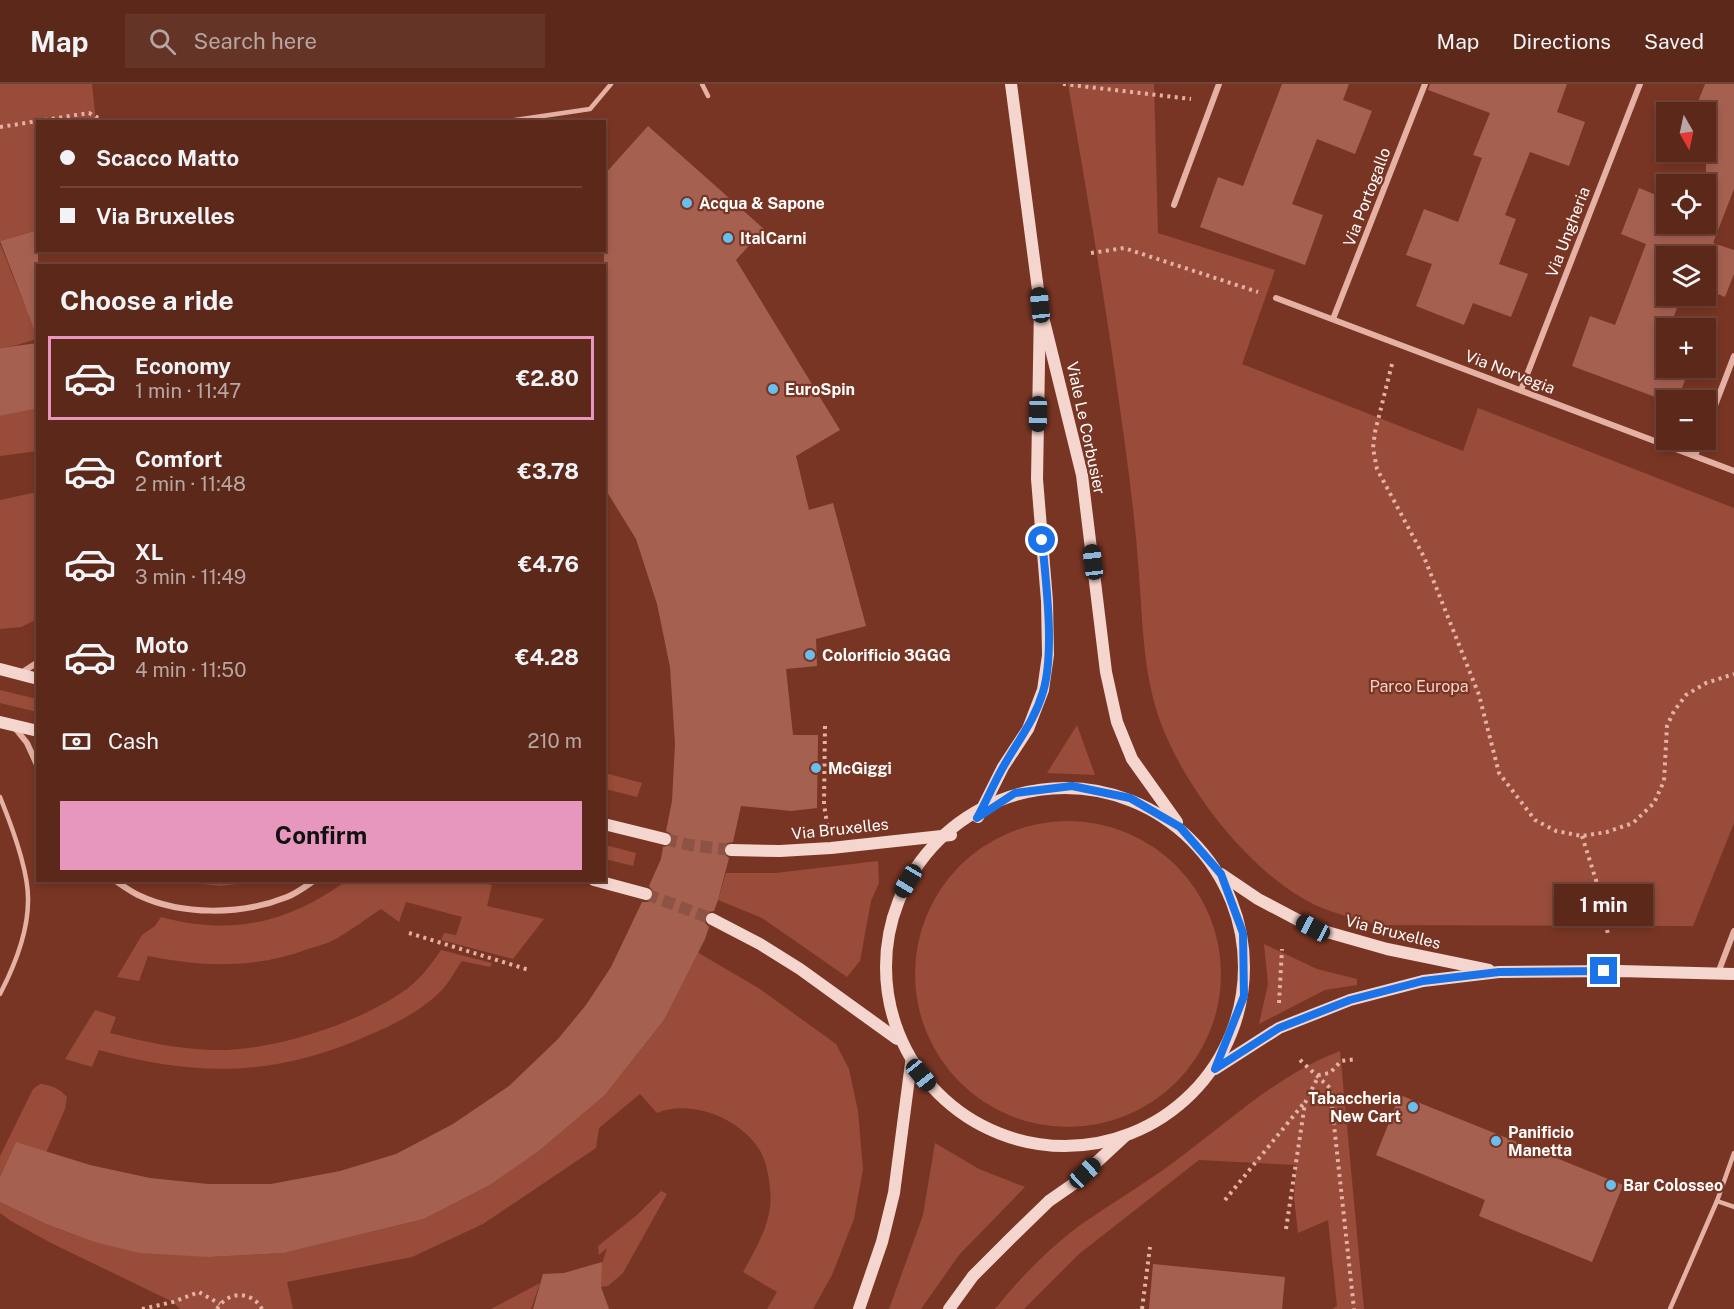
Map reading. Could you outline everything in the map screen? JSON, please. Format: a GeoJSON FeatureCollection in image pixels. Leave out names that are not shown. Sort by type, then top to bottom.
{"type":"FeatureCollection","features":[{"type":"Feature","properties":{"kind":"street","name":"Viale Le Corbusier"},"geometry":{"type":"LineString","coordinates":[[1011,84],[1040,305],[1082,475],[1106,672],[1117,722],[1132,759],[1180,827]]}},
{"type":"Feature","properties":{"kind":"street"},"geometry":{"type":"LineString","coordinates":[[1174,205],[1219,84]]}},
{"type":"Feature","properties":{"kind":"street","name":"Via Portogallo"},"geometry":{"type":"LineString","coordinates":[[1333,320],[1425,84]]}},
{"type":"Feature","properties":{"kind":"street","name":"Via Ungheria"},"geometry":{"type":"LineString","coordinates":[[1521,390],[1640,84]]}},
{"type":"Feature","properties":{"kind":"street","name":"Via Norvegia"},"geometry":{"type":"LineString","coordinates":[[1276,298],[1734,471]]}},
{"type":"Feature","properties":{"kind":"street","name":"Viale Le Corbusier"},"geometry":{"type":"LineString","coordinates":[[977,818],[1003,767],[1028,729],[1043,690],[1048,654],[1047,602],[1037,479],[1040,305]]}},
{"type":"Feature","properties":{"kind":"street"},"geometry":{"type":"LineString","coordinates":[[1716,403],[1734,356]]}},
{"type":"Feature","properties":{"kind":"street"},"geometry":{"type":"LineString","coordinates":[[1695,456],[1697,450]]}},
{"type":"Feature","properties":{"kind":"street"},"geometry":{"type":"LineString","coordinates":[[20,674],[36,663]]}},
{"type":"Feature","properties":{"kind":"street"},"geometry":{"type":"LineString","coordinates":[[0,669],[36,678]]}},
{"type":"Feature","properties":{"kind":"street"},"geometry":{"type":"LineString","coordinates":[[0,722],[36,731]]}},
{"type":"Feature","properties":{"kind":"street"},"geometry":{"type":"LineString","coordinates":[[13,725],[27,743],[36,763]]}},
{"type":"Feature","properties":{"kind":"street"},"geometry":{"type":"LineString","coordinates":[[1072,786],[1130,798],[1180,827],[1221,874],[1243,933],[1244,996],[1215,1069],[1188,1097],[1156,1122],[1125,1136],[1073,1146],[1020,1141],[972,1121],[931,1087],[911,1062],[897,1040],[887,995],[886,945],[891,925],[899,896],[925,853],[1015,793],[1072,786]]}},
{"type":"Feature","properties":{"kind":"street"},"geometry":{"type":"LineString","coordinates":[[606,824],[665,839]]}},
{"type":"Feature","properties":{"kind":"street","name":"Via Bruxelles"},"geometry":{"type":"LineString","coordinates":[[731,850],[821,849],[952,835]]}},
{"type":"Feature","properties":{"kind":"street","name":"Via Bruxelles"},"geometry":{"type":"LineString","coordinates":[[1221,874],[1258,899],[1313,928],[1387,950],[1499,972]]}},
{"type":"Feature","properties":{"kind":"street"},"geometry":{"type":"LineString","coordinates":[[117,882],[137,895],[160,903],[190,908],[228,910],[257,906],[288,897],[312,882]]}},
{"type":"Feature","properties":{"kind":"street"},"geometry":{"type":"LineString","coordinates":[[601,882],[646,894]]}},
{"type":"Feature","properties":{"kind":"street"},"geometry":{"type":"LineString","coordinates":[[712,919],[760,944],[800,969],[897,1040]]}},
{"type":"Feature","properties":{"kind":"street"},"geometry":{"type":"LineString","coordinates":[[1718,973],[1734,931]]}},
{"type":"Feature","properties":{"kind":"street","name":"Via Bruxelles"},"geometry":{"type":"LineString","coordinates":[[1215,1069],[1279,1028],[1350,1000],[1423,981],[1499,972],[1619,971],[1734,974]]}},
{"type":"Feature","properties":{"kind":"street"},"geometry":{"type":"LineString","coordinates":[[859,1309],[882,1242],[894,1193],[907,1109],[911,1062]]}},
{"type":"Feature","properties":{"kind":"street"},"geometry":{"type":"LineString","coordinates":[[949,1309],[973,1276],[1009,1240],[1049,1201],[1072,1185],[1125,1136]]}},
{"type":"Feature","properties":{"kind":"lane"},"geometry":{"type":"LineString","coordinates":[[516,120],[590,109],[611,84]]}},
{"type":"Feature","properties":{"kind":"lane"},"geometry":{"type":"LineString","coordinates":[[702,84],[708,96]]}},
{"type":"Feature","properties":{"kind":"lane"},"geometry":{"type":"LineString","coordinates":[[0,797],[23,867],[28,900],[23,932],[9,977],[0,994]]}},
{"type":"Feature","properties":{"kind":"lane"},"geometry":{"type":"LineString","coordinates":[[1670,1309],[1717,1201],[1734,1153]]}},
{"type":"Feature","properties":{"kind":"lane"},"geometry":{"type":"LineString","coordinates":[[1717,1201],[1734,1207]]}},
{"type":"Feature","properties":{"kind":"path"},"geometry":{"type":"LineString","coordinates":[[1063,84],[1212,101]]}},
{"type":"Feature","properties":{"kind":"path"},"geometry":{"type":"LineString","coordinates":[[44,120],[89,113],[102,120]]}},
{"type":"Feature","properties":{"kind":"path"},"geometry":{"type":"LineString","coordinates":[[0,127],[36,121]]}},
{"type":"Feature","properties":{"kind":"path"},"geometry":{"type":"LineString","coordinates":[[1091,253],[1125,248],[1276,298]]}},
{"type":"Feature","properties":{"kind":"path"},"geometry":{"type":"LineString","coordinates":[[1397,343],[1375,432],[1373,448],[1377,469],[1424,556],[1479,695],[1499,774],[1535,820],[1556,831],[1582,836],[1607,832],[1633,823],[1654,803],[1664,781],[1666,726],[1674,711],[1686,695],[1706,682],[1734,674]]}},
{"type":"Feature","properties":{"kind":"path"},"geometry":{"type":"LineString","coordinates":[[824,804],[825,726]]}},
{"type":"Feature","properties":{"kind":"path"},"geometry":{"type":"LineString","coordinates":[[1582,836],[1602,899],[1608,935]]}},
{"type":"Feature","properties":{"kind":"path"},"geometry":{"type":"LineString","coordinates":[[408,933],[529,970]]}},
{"type":"Feature","properties":{"kind":"path"},"geometry":{"type":"LineString","coordinates":[[1278,1006],[1282,949]]}},
{"type":"Feature","properties":{"kind":"path"},"geometry":{"type":"LineString","coordinates":[[1319,1075],[1330,1073],[1341,1060],[1358,1059]]}},
{"type":"Feature","properties":{"kind":"path"},"geometry":{"type":"LineString","coordinates":[[1300,1060],[1319,1075],[1330,1088],[1354,1309]]}},
{"type":"Feature","properties":{"kind":"path"},"geometry":{"type":"LineString","coordinates":[[1225,1200],[1305,1103],[1319,1075]]}},
{"type":"Feature","properties":{"kind":"path"},"geometry":{"type":"LineString","coordinates":[[1286,1229],[1305,1103]]}},
{"type":"Feature","properties":{"kind":"path"},"geometry":{"type":"LineString","coordinates":[[1142,1309],[1150,1247]]}},
{"type":"Feature","properties":{"kind":"path"},"geometry":{"type":"LineString","coordinates":[[142,1309],[162,1305],[199,1292],[219,1307],[227,1298],[244,1294],[258,1303],[261,1309]]}},
{"type":"Feature","properties":{"kind":"path"},"geometry":{"type":"LineString","coordinates":[[162,1305],[167,1309]]}},
{"type":"Feature","properties":{"kind":"green space"},"geometry":{"type":"Polygon","coordinates":[[[0,84],[92,84],[96,120],[36,120],[36,230],[0,241],[0,84]]]}},
{"type":"Feature","properties":{"kind":"green space","name":"Parco Europa"},"geometry":{"type":"Polygon","coordinates":[[[1068,84],[1154,84],[1158,233],[1275,270],[1242,364],[1463,451],[1478,408],[1734,508],[1734,823],[1693,926],[1379,925],[1315,905],[1289,890],[1238,845],[1215,817],[1176,757],[1162,727],[1153,698],[1143,636],[1127,461],[1091,219],[1068,84]]]}},
{"type":"Feature","properties":{"kind":"green space"},"geometry":{"type":"Polygon","coordinates":[[[0,244],[25,306],[36,303],[36,339],[0,348],[0,244]]]}},
{"type":"Feature","properties":{"kind":"green space"},"geometry":{"type":"Polygon","coordinates":[[[36,407],[36,451],[0,456],[0,416],[36,407]]]}},
{"type":"Feature","properties":{"kind":"green space"},"geometry":{"type":"Polygon","coordinates":[[[36,492],[36,620],[21,627],[0,629],[0,500],[36,492]]]}},
{"type":"Feature","properties":{"kind":"green space"},"geometry":{"type":"Polygon","coordinates":[[[0,690],[36,699],[36,712],[0,703],[0,690]]]}},
{"type":"Feature","properties":{"kind":"green space"},"geometry":{"type":"Polygon","coordinates":[[[1077,725],[1095,775],[1047,773],[1077,725]]]}},
{"type":"Feature","properties":{"kind":"green space"},"geometry":{"type":"Polygon","coordinates":[[[606,773],[642,783],[637,797],[606,789],[606,773]]]}},
{"type":"Feature","properties":{"kind":"green space"},"geometry":{"type":"Polygon","coordinates":[[[1053,821],[1083,821],[1113,827],[1140,839],[1165,855],[1187,877],[1210,915],[1215,929],[1221,959],[1221,989],[1210,1033],[1187,1071],[1165,1093],[1127,1116],[1113,1121],[1083,1127],[1053,1127],[1023,1121],[996,1109],[971,1093],[949,1071],[926,1033],[921,1019],[915,989],[915,959],[921,929],[933,902],[949,877],[971,855],[1009,832],[1023,827],[1053,821]]]}},
{"type":"Feature","properties":{"kind":"green space"},"geometry":{"type":"Polygon","coordinates":[[[606,845],[636,853],[633,866],[606,859],[606,845]]]}},
{"type":"Feature","properties":{"kind":"green space"},"geometry":{"type":"Polygon","coordinates":[[[878,861],[879,883],[871,901],[860,961],[847,977],[762,918],[718,900],[726,873],[775,873],[878,861]]]}},
{"type":"Feature","properties":{"kind":"green space"},"geometry":{"type":"Polygon","coordinates":[[[182,882],[254,882],[221,886],[182,882]]]}},
{"type":"Feature","properties":{"kind":"green space"},"geometry":{"type":"Polygon","coordinates":[[[344,882],[480,882],[492,885],[487,906],[544,919],[513,959],[441,940],[444,933],[456,935],[462,917],[406,902],[399,922],[381,909],[334,940],[288,955],[249,963],[229,964],[168,960],[148,956],[139,981],[117,977],[142,935],[155,926],[161,917],[187,923],[212,925],[258,922],[303,907],[344,882]]]}},
{"type":"Feature","properties":{"kind":"green space"},"geometry":{"type":"Polygon","coordinates":[[[1264,944],[1317,969],[1357,979],[1357,985],[1325,990],[1259,1024],[1268,984],[1264,944]]]}},
{"type":"Feature","properties":{"kind":"green space"},"geometry":{"type":"Polygon","coordinates":[[[441,950],[492,963],[490,967],[462,961],[441,991],[406,1017],[367,1036],[300,1059],[267,1066],[202,1068],[169,1065],[99,1050],[92,1067],[65,1059],[95,1010],[116,1017],[110,1033],[191,1049],[240,1049],[264,1046],[313,1034],[382,1005],[401,993],[418,979],[441,950]]]}},
{"type":"Feature","properties":{"kind":"green space"},"geometry":{"type":"Polygon","coordinates":[[[697,952],[760,989],[836,1044],[849,1069],[858,1111],[863,1169],[854,1219],[832,1275],[813,1309],[767,1309],[777,1292],[743,1272],[763,1233],[770,1202],[769,1178],[759,1149],[739,1128],[727,1120],[699,1110],[684,1108],[657,1113],[640,1094],[599,1128],[596,1148],[483,1224],[412,1257],[287,1282],[293,1309],[180,1309],[173,1302],[51,1243],[0,1213],[0,1202],[46,1224],[94,1242],[209,1257],[284,1253],[424,1219],[490,1185],[539,1151],[605,1095],[664,1020],[697,952]]]}},
{"type":"Feature","properties":{"kind":"green space"},"geometry":{"type":"Polygon","coordinates":[[[1340,1051],[1364,1309],[1332,1309],[1337,1306],[1328,1220],[1298,1233],[1294,1198],[1296,1165],[1199,1160],[1079,1254],[1024,1309],[995,1309],[1034,1265],[1079,1226],[1162,1170],[1274,1086],[1317,1061],[1340,1051]]]}},
{"type":"Feature","properties":{"kind":"green space"},"geometry":{"type":"Polygon","coordinates":[[[40,1084],[55,1087],[67,1097],[65,1109],[46,1153],[16,1143],[0,1177],[0,1156],[33,1089],[40,1084]]]}},
{"type":"Feature","properties":{"kind":"green space"},"geometry":{"type":"Polygon","coordinates":[[[935,1143],[979,1169],[1025,1187],[959,1255],[921,1309],[889,1309],[923,1215],[935,1143]]]}},
{"type":"Feature","properties":{"kind":"green space"},"geometry":{"type":"Polygon","coordinates":[[[661,1191],[667,1194],[623,1273],[608,1286],[601,1287],[601,1267],[607,1248],[599,1255],[598,1246],[637,1215],[661,1191]]]}},
{"type":"Feature","properties":{"kind":"green space"},"geometry":{"type":"Polygon","coordinates":[[[540,1283],[531,1309],[491,1309],[540,1283]]]}},
{"type":"Feature","properties":{"kind":"building"},"geometry":{"type":"Polygon","coordinates":[[[1282,84],[1349,84],[1343,100],[1372,111],[1355,154],[1317,139],[1292,204],[1323,215],[1305,265],[1200,227],[1218,177],[1243,186],[1282,84]]]}},
{"type":"Feature","properties":{"kind":"building"},"geometry":{"type":"Polygon","coordinates":[[[1430,84],[1567,84],[1557,112],[1585,122],[1569,166],[1530,152],[1505,215],[1516,219],[1499,264],[1528,274],[1511,317],[1473,303],[1464,325],[1416,306],[1432,264],[1406,255],[1424,209],[1458,222],[1482,158],[1473,155],[1490,113],[1428,90],[1430,84]]]}},
{"type":"Feature","properties":{"kind":"building"},"geometry":{"type":"Polygon","coordinates":[[[1705,84],[1734,84],[1734,189],[1713,243],[1734,250],[1734,274],[1725,297],[1716,293],[1716,246],[1656,246],[1656,306],[1678,306],[1673,318],[1656,318],[1656,378],[1686,378],[1681,390],[1656,390],[1656,397],[1572,366],[1590,316],[1615,325],[1646,244],[1621,234],[1639,188],[1656,195],[1656,234],[1716,234],[1716,174],[1706,174],[1706,162],[1716,162],[1716,102],[1698,102],[1705,84]]]}},
{"type":"Feature","properties":{"kind":"building"},"geometry":{"type":"Polygon","coordinates":[[[648,126],[764,229],[736,260],[840,430],[796,456],[809,510],[833,503],[866,626],[816,639],[817,666],[786,669],[793,735],[818,735],[817,808],[791,811],[741,806],[733,842],[727,843],[723,849],[724,854],[729,858],[718,900],[714,911],[704,916],[705,923],[709,927],[705,939],[664,1020],[605,1095],[539,1151],[490,1185],[424,1219],[284,1253],[209,1257],[140,1253],[94,1242],[46,1224],[0,1202],[0,1177],[16,1142],[90,1165],[150,1178],[208,1184],[271,1184],[340,1171],[396,1154],[453,1124],[509,1086],[558,1039],[586,1005],[611,967],[642,902],[652,899],[654,892],[649,886],[661,859],[663,847],[670,845],[673,840],[671,834],[666,831],[672,801],[675,744],[670,667],[657,604],[636,539],[606,490],[606,264],[604,264],[604,252],[606,252],[606,173],[648,126]]]}},
{"type":"Feature","properties":{"kind":"building"},"geometry":{"type":"Polygon","coordinates":[[[36,231],[38,264],[36,264],[36,334],[0,241],[36,231]]]}},
{"type":"Feature","properties":{"kind":"building"},"geometry":{"type":"Polygon","coordinates":[[[36,343],[36,408],[0,416],[0,348],[36,343]]]}},
{"type":"Feature","properties":{"kind":"building"},"geometry":{"type":"Polygon","coordinates":[[[1400,1095],[1623,1185],[1592,1262],[1479,1216],[1485,1200],[1376,1155],[1400,1095]]]}},
{"type":"Feature","properties":{"kind":"building"},"geometry":{"type":"Polygon","coordinates":[[[602,1262],[601,1287],[609,1309],[533,1309],[543,1274],[564,1273],[602,1262]]]}},
{"type":"Feature","properties":{"kind":"building"},"geometry":{"type":"Polygon","coordinates":[[[1153,1264],[1285,1277],[1282,1309],[1149,1309],[1153,1264]]]}},
{"type":"Feature","properties":{"kind":"tunnel"},"geometry":{"type":"LineString","coordinates":[[665,839],[690,845],[731,850]]}},
{"type":"Feature","properties":{"kind":"tunnel"},"geometry":{"type":"LineString","coordinates":[[646,894],[712,919]]}},
{"type":"Feature","properties":{"kind":"place","name":"Acqua & Sapone"},"geometry":{"type":"Point","coordinates":[687,203]}},
{"type":"Feature","properties":{"kind":"place","name":"ItalCarni"},"geometry":{"type":"Point","coordinates":[728,238]}},
{"type":"Feature","properties":{"kind":"place","name":"EuroSpin"},"geometry":{"type":"Point","coordinates":[773,389]}},
{"type":"Feature","properties":{"kind":"place","name":"Colorificio 3GGG"},"geometry":{"type":"Point","coordinates":[810,655]}},
{"type":"Feature","properties":{"kind":"place","name":"McGiggi"},"geometry":{"type":"Point","coordinates":[816,768]}},
{"type":"Feature","properties":{"kind":"place","name":"Tabaccheria New Cart"},"geometry":{"type":"Point","coordinates":[1413,1107]}},
{"type":"Feature","properties":{"kind":"place","name":"Panificio Manetta"},"geometry":{"type":"Point","coordinates":[1496,1141]}},
{"type":"Feature","properties":{"kind":"place","name":"Bar Colosseo"},"geometry":{"type":"Point","coordinates":[1611,1185]}},
{"type":"Feature","properties":{"kind":"route"},"geometry":{"type":"LineString","coordinates":[[1042,540],[1048,654],[1043,690],[1028,729],[1003,767],[977,818],[1015,793],[1072,786],[1130,798],[1180,827],[1221,874],[1243,933],[1244,996],[1215,1069],[1279,1028],[1350,1000],[1423,981],[1499,972],[1604,971]]}}]}
